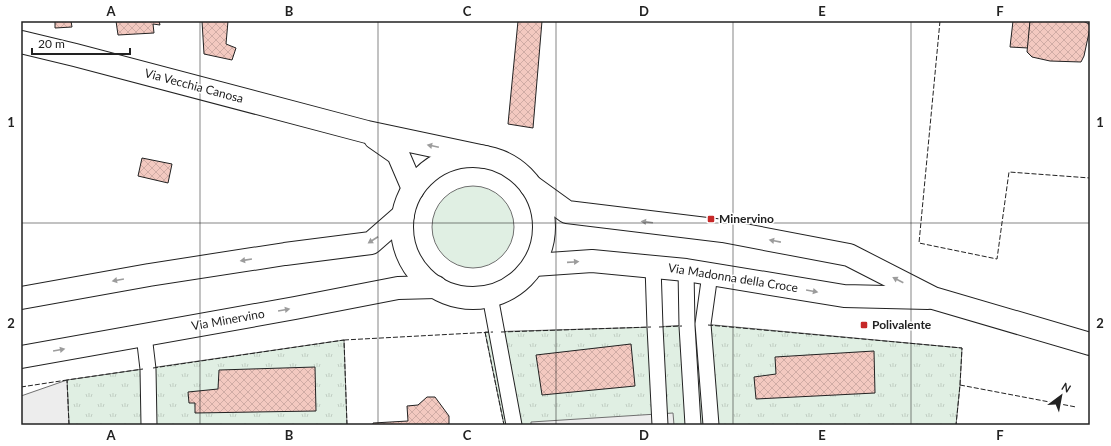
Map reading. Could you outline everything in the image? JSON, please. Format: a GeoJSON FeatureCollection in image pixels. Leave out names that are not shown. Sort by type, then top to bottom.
{"type":"FeatureCollection","features":[{"type":"Feature","properties":{"kind":"main road","name":"Via Vecchia Canosa"},"geometry":{"type":"LineString","coordinates":[[21,42],[367,132],[485,157]]}},
{"type":"Feature","properties":{"kind":"main road","name":"Via Vecchia Canosa"},"geometry":{"type":"LineString","coordinates":[[367,132],[398,154],[413,189]]}},
{"type":"Feature","properties":{"kind":"main road"},"geometry":{"type":"LineString","coordinates":[[464,156],[485,157],[503,162],[519,172],[531,186],[541,204],[545,225],[542,246],[534,265],[522,279],[507,290],[490,296],[471,298],[453,295],[436,287],[420,274],[409,257],[403,237],[403,215],[407,201],[413,189],[426,173],[444,162],[464,156]]}},
{"type":"Feature","properties":{"kind":"main road","name":"Via Madonna della Croce"},"geometry":{"type":"LineString","coordinates":[[531,186],[567,212],[723,231],[849,255],[933,298],[1090,344]]}},
{"type":"Feature","properties":{"kind":"main road"},"geometry":{"type":"LineString","coordinates":[[21,298],[187,269],[371,243],[403,215]]}},
{"type":"Feature","properties":{"kind":"main road","name":"Via Madonna della Croce"},"geometry":{"type":"LineString","coordinates":[[534,265],[592,261],[653,266],[844,296],[933,298]]}},
{"type":"Feature","properties":{"kind":"main road","name":"Via Minervino"},"geometry":{"type":"LineString","coordinates":[[21,357],[398,288],[436,287]]}},
{"type":"Feature","properties":{"kind":"lane"},"geometry":{"type":"LineString","coordinates":[[653,266],[660,425]]}},
{"type":"Feature","properties":{"kind":"lane"},"geometry":{"type":"LineString","coordinates":[[686,270],[687,326],[693,425]]}},
{"type":"Feature","properties":{"kind":"lane"},"geometry":{"type":"LineString","coordinates":[[710,274],[703,324],[711,425]]}},
{"type":"Feature","properties":{"kind":"lane"},"geometry":{"type":"LineString","coordinates":[[490,296],[514,425]]}},
{"type":"Feature","properties":{"kind":"lane"},"geometry":{"type":"LineString","coordinates":[[144,335],[148,368],[148,425]]}},
{"type":"Feature","properties":{"kind":"green space"},"geometry":{"type":"Polygon","coordinates":[[[473,186],[489,189],[502,198],[511,211],[514,227],[511,243],[502,256],[489,265],[473,268],[457,265],[444,256],[435,243],[432,227],[435,211],[444,198],[457,189],[473,186]]]}},
{"type":"Feature","properties":{"kind":"green space"},"geometry":{"type":"Polygon","coordinates":[[[703,324],[962,348],[956,425],[504,425],[485,332],[655,327],[703,324]]]}},
{"type":"Feature","properties":{"kind":"green space"},"geometry":{"type":"Polygon","coordinates":[[[344,340],[347,425],[69,425],[67,380],[344,340]]]}},
{"type":"Feature","properties":{"kind":"shaded area"},"geometry":{"type":"Polygon","coordinates":[[[67,380],[69,425],[21,425],[21,396],[67,380]]]}},
{"type":"Feature","properties":{"kind":"shaded area"},"geometry":{"type":"Polygon","coordinates":[[[673,413],[674,425],[531,425],[531,422],[673,413]]]}},
{"type":"Feature","properties":{"kind":"building"},"geometry":{"type":"Polygon","coordinates":[[[55,21],[71,21],[72,27],[55,28],[55,21]]]}},
{"type":"Feature","properties":{"kind":"building"},"geometry":{"type":"Polygon","coordinates":[[[116,21],[159,21],[160,25],[153,24],[154,33],[118,35],[116,21]]]}},
{"type":"Feature","properties":{"kind":"building"},"geometry":{"type":"Polygon","coordinates":[[[202,21],[228,21],[226,44],[236,48],[232,60],[204,54],[202,21]]]}},
{"type":"Feature","properties":{"kind":"building"},"geometry":{"type":"Polygon","coordinates":[[[518,21],[542,21],[533,128],[508,124],[518,21]]]}},
{"type":"Feature","properties":{"kind":"building"},"geometry":{"type":"Polygon","coordinates":[[[1013,21],[1030,21],[1028,48],[1010,47],[1013,21]]]}},
{"type":"Feature","properties":{"kind":"building"},"geometry":{"type":"Polygon","coordinates":[[[1030,21],[1083,21],[1089,24],[1090,28],[1084,56],[1081,62],[1050,61],[1032,57],[1027,52],[1030,21]]]}},
{"type":"Feature","properties":{"kind":"building"},"geometry":{"type":"Polygon","coordinates":[[[142,158],[172,164],[168,183],[138,176],[142,158]]]}},
{"type":"Feature","properties":{"kind":"building"},"geometry":{"type":"Polygon","coordinates":[[[631,344],[635,386],[542,395],[536,355],[631,344]]]}},
{"type":"Feature","properties":{"kind":"building"},"geometry":{"type":"Polygon","coordinates":[[[874,351],[875,393],[756,399],[754,377],[776,374],[775,357],[874,351]]]}},
{"type":"Feature","properties":{"kind":"building"},"geometry":{"type":"Polygon","coordinates":[[[315,367],[316,411],[195,413],[195,403],[189,403],[188,392],[218,389],[219,370],[315,367]]]}},
{"type":"Feature","properties":{"kind":"building"},"geometry":{"type":"Polygon","coordinates":[[[427,397],[435,397],[449,416],[449,424],[373,425],[373,423],[408,421],[407,406],[418,405],[427,397]]]}},
{"type":"Feature","properties":{"kind":"fence"},"geometry":{"type":"LineString","coordinates":[[940,21],[919,243],[997,259],[1009,172],[1090,178]]}},
{"type":"Feature","properties":{"kind":"fence"},"geometry":{"type":"LineString","coordinates":[[708,325],[962,348],[956,425]]}},
{"type":"Feature","properties":{"kind":"fence"},"geometry":{"type":"LineString","coordinates":[[659,327],[682,326]]}},
{"type":"Feature","properties":{"kind":"fence"},"geometry":{"type":"LineString","coordinates":[[501,332],[651,327]]}},
{"type":"Feature","properties":{"kind":"fence"},"geometry":{"type":"LineString","coordinates":[[485,332],[504,425]]}},
{"type":"Feature","properties":{"kind":"fence"},"geometry":{"type":"LineString","coordinates":[[344,340],[493,332]]}},
{"type":"Feature","properties":{"kind":"fence"},"geometry":{"type":"LineString","coordinates":[[153,368],[344,340],[347,425]]}},
{"type":"Feature","properties":{"kind":"fence"},"geometry":{"type":"LineString","coordinates":[[69,425],[67,380],[143,369]]}},
{"type":"Feature","properties":{"kind":"fence"},"geometry":{"type":"LineString","coordinates":[[21,387],[67,380]]}},
{"type":"Feature","properties":{"kind":"fence"},"geometry":{"type":"LineString","coordinates":[[960,385],[1076,407]]}},
{"type":"Feature","properties":{"kind":"place","name":"Minervino"},"geometry":{"type":"Point","coordinates":[711,219]}},
{"type":"Feature","properties":{"kind":"place","name":"Polivalente"},"geometry":{"type":"Point","coordinates":[864,325]}}]}
